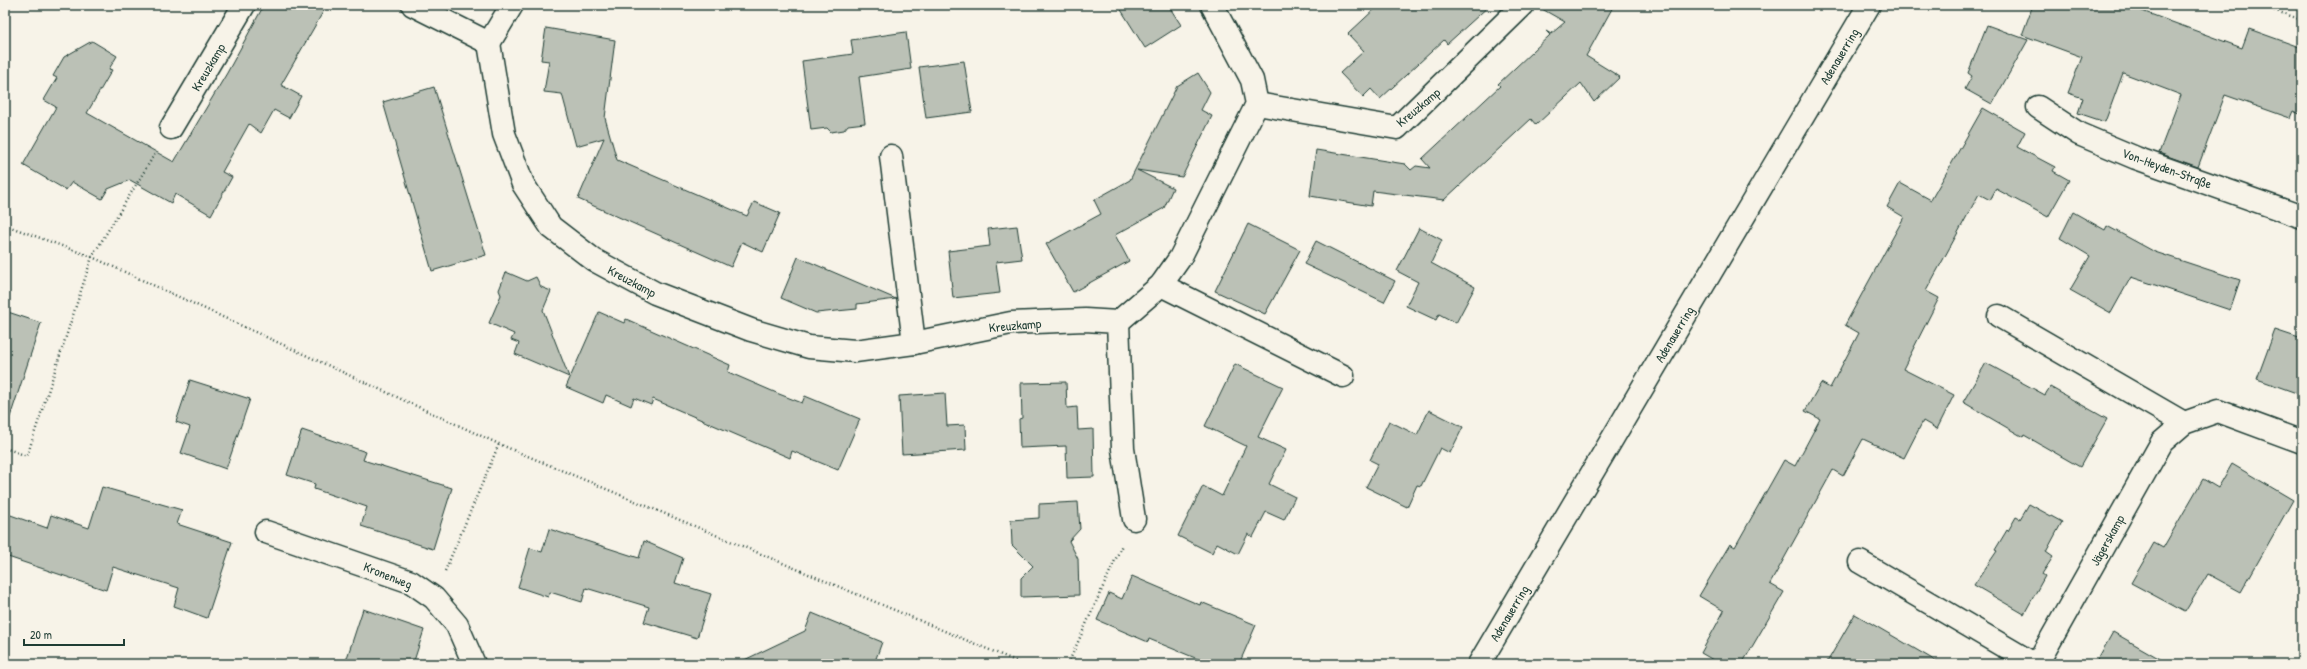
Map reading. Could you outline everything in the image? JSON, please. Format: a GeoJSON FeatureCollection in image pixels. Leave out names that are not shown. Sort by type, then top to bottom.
{"type":"FeatureCollection","features":[{"type":"Feature","properties":{"kind":"street","name":"Kreuzkamp"},"geometry":{"type":"LineString","coordinates":[[171,128],[244,5]]}},
{"type":"Feature","properties":{"kind":"street"},"geometry":{"type":"LineString","coordinates":[[413,5],[489,43],[512,5]]}},
{"type":"Feature","properties":{"kind":"street"},"geometry":{"type":"LineString","coordinates":[[1134,519],[1123,449],[1118,322],[1161,285],[1180,258],[1257,104],[1252,80],[1212,5]]}},
{"type":"Feature","properties":{"kind":"street","name":"Kreuzkamp"},"geometry":{"type":"LineString","coordinates":[[1257,104],[1397,128],[1523,5]]}},
{"type":"Feature","properties":{"kind":"street","name":"Adenauerring"},"geometry":{"type":"LineString","coordinates":[[1479,664],[1868,5]]}},
{"type":"Feature","properties":{"kind":"street","name":"Kreuzkamp"},"geometry":{"type":"LineString","coordinates":[[489,43],[504,134],[523,184],[550,227],[594,260],[655,293],[751,330],[809,347],[856,351],[914,343],[1011,324],[1085,320],[1118,322]]}},
{"type":"Feature","properties":{"kind":"street","name":"Von-Heyden-Straße"},"geometry":{"type":"LineString","coordinates":[[2038,107],[2078,134],[2136,158],[2302,217]]}},
{"type":"Feature","properties":{"kind":"street"},"geometry":{"type":"LineString","coordinates":[[891,156],[914,343]]}},
{"type":"Feature","properties":{"kind":"street"},"geometry":{"type":"LineString","coordinates":[[1161,285],[1343,376]]}},
{"type":"Feature","properties":{"kind":"street"},"geometry":{"type":"LineString","coordinates":[[1999,316],[2184,423]]}},
{"type":"Feature","properties":{"kind":"street","name":"Jägerskamp"},"geometry":{"type":"LineString","coordinates":[[1860,562],[2036,664],[2162,442],[2184,423],[2218,412],[2302,442]]}},
{"type":"Feature","properties":{"kind":"street","name":"Kronenweg"},"geometry":{"type":"LineString","coordinates":[[266,532],[404,580],[434,598],[457,624],[474,664]]}},
{"type":"Feature","properties":{"kind":"path"},"geometry":{"type":"LineString","coordinates":[[2259,5],[2302,20]]}},
{"type":"Feature","properties":{"kind":"path"},"geometry":{"type":"LineString","coordinates":[[5,448],[27,456],[92,257],[171,128]]}},
{"type":"Feature","properties":{"kind":"path"},"geometry":{"type":"LineString","coordinates":[[5,225],[64,245],[92,257],[499,444],[1023,664]]}},
{"type":"Feature","properties":{"kind":"path"},"geometry":{"type":"LineString","coordinates":[[434,598],[499,444]]}},
{"type":"Feature","properties":{"kind":"path"},"geometry":{"type":"LineString","coordinates":[[1068,664],[1134,519]]}},
{"type":"Feature","properties":{"kind":"building"},"geometry":{"type":"Polygon","coordinates":[[[264,5],[327,5],[281,85],[301,96],[289,118],[274,110],[261,133],[249,124],[222,172],[232,177],[211,215],[175,194],[171,203],[130,180],[108,189],[102,199],[72,182],[66,190],[23,165],[56,107],[44,100],[57,78],[53,76],[64,57],[92,41],[117,56],[109,69],[112,70],[87,113],[174,162],[227,73],[264,5]]]}},
{"type":"Feature","properties":{"kind":"building"},"geometry":{"type":"Polygon","coordinates":[[[1118,5],[1168,5],[1181,25],[1145,48],[1118,5]]]}},
{"type":"Feature","properties":{"kind":"building"},"geometry":{"type":"Polygon","coordinates":[[[1379,5],[1490,5],[1447,44],[1444,40],[1380,99],[1371,89],[1363,97],[1340,73],[1364,51],[1348,34],[1379,5]]]}},
{"type":"Feature","properties":{"kind":"building"},"geometry":{"type":"Polygon","coordinates":[[[1535,5],[1614,5],[1586,56],[1620,77],[1594,102],[1581,83],[1536,125],[1531,119],[1444,200],[1373,191],[1371,206],[1310,196],[1316,150],[1405,164],[1411,170],[1416,166],[1430,168],[1422,159],[1500,86],[1498,84],[1550,35],[1546,31],[1551,34],[1565,22],[1535,5]]]}},
{"type":"Feature","properties":{"kind":"building"},"geometry":{"type":"Polygon","coordinates":[[[2033,5],[2126,5],[2242,48],[2249,29],[2302,48],[2302,115],[2293,111],[2290,118],[2225,95],[2198,167],[2159,153],[2181,95],[2123,73],[2105,122],[2078,113],[2083,98],[2068,93],[2082,57],[2022,35],[2033,5]]]}},
{"type":"Feature","properties":{"kind":"building"},"geometry":{"type":"Polygon","coordinates":[[[1987,25],[2028,40],[1992,104],[1965,89],[1972,76],[1968,73],[1987,25]]]}},
{"type":"Feature","properties":{"kind":"building"},"geometry":{"type":"Polygon","coordinates":[[[546,28],[615,40],[605,118],[617,160],[747,216],[754,202],[780,213],[763,252],[742,242],[731,267],[578,199],[604,138],[576,146],[562,94],[544,92],[549,61],[541,60],[546,28]]]}},
{"type":"Feature","properties":{"kind":"building"},"geometry":{"type":"Polygon","coordinates":[[[906,32],[911,69],[859,77],[865,123],[848,125],[844,130],[831,132],[827,128],[811,130],[802,61],[853,54],[851,40],[906,32]]]}},
{"type":"Feature","properties":{"kind":"building"},"geometry":{"type":"Polygon","coordinates":[[[964,61],[972,112],[926,118],[919,67],[964,61]]]}},
{"type":"Feature","properties":{"kind":"building"},"geometry":{"type":"Polygon","coordinates":[[[1198,73],[1210,92],[1201,110],[1212,116],[1182,177],[1137,170],[1173,188],[1164,208],[1115,235],[1129,261],[1073,292],[1046,244],[1101,214],[1094,200],[1130,180],[1177,86],[1198,73]]]}},
{"type":"Feature","properties":{"kind":"building"},"geometry":{"type":"Polygon","coordinates":[[[434,87],[486,255],[432,271],[383,102],[434,87]]]}},
{"type":"Feature","properties":{"kind":"building"},"geometry":{"type":"Polygon","coordinates":[[[1983,108],[2025,132],[2017,147],[2055,167],[2053,171],[2069,180],[2048,217],[1996,189],[1990,200],[1979,194],[1926,291],[1939,298],[1903,369],[1954,395],[1937,429],[1923,421],[1904,458],[1863,439],[1843,476],[1833,470],[1770,584],[1784,592],[1742,664],[1720,664],[1701,653],[1724,611],[1699,596],[1730,544],[1735,547],[1784,460],[1795,466],[1820,419],[1805,411],[1821,383],[1830,388],[1859,333],[1845,325],[1904,217],[1887,207],[1900,183],[1931,200],[1983,108]]]}},
{"type":"Feature","properties":{"kind":"building"},"geometry":{"type":"Polygon","coordinates":[[[2073,212],[2105,230],[2107,226],[2155,252],[2240,280],[2230,310],[2131,277],[2111,313],[2070,290],[2090,256],[2060,238],[2073,212]]]}},
{"type":"Feature","properties":{"kind":"building"},"geometry":{"type":"Polygon","coordinates":[[[1248,224],[1300,250],[1265,314],[1215,291],[1248,224]]]}},
{"type":"Feature","properties":{"kind":"building"},"geometry":{"type":"Polygon","coordinates":[[[1017,226],[1022,259],[996,262],[1000,293],[953,298],[948,251],[990,246],[988,229],[1017,226]]]}},
{"type":"Feature","properties":{"kind":"building"},"geometry":{"type":"Polygon","coordinates":[[[1419,228],[1442,240],[1431,263],[1475,287],[1456,323],[1439,314],[1436,320],[1406,306],[1418,282],[1397,271],[1419,228]]]}},
{"type":"Feature","properties":{"kind":"building"},"geometry":{"type":"Polygon","coordinates":[[[1316,241],[1395,281],[1384,302],[1304,264],[1316,241]]]}},
{"type":"Feature","properties":{"kind":"building"},"geometry":{"type":"Polygon","coordinates":[[[798,257],[896,299],[857,304],[857,309],[816,313],[781,298],[798,257]]]}},
{"type":"Feature","properties":{"kind":"building"},"geometry":{"type":"Polygon","coordinates":[[[506,272],[527,281],[536,277],[541,287],[551,291],[543,310],[569,377],[515,354],[519,343],[511,340],[514,334],[489,323],[501,295],[499,290],[506,272]]]}},
{"type":"Feature","properties":{"kind":"building"},"geometry":{"type":"Polygon","coordinates":[[[5,311],[41,323],[10,417],[5,416],[5,311]]]}},
{"type":"Feature","properties":{"kind":"building"},"geometry":{"type":"Polygon","coordinates":[[[599,312],[624,323],[626,319],[730,365],[728,372],[779,394],[802,403],[805,396],[860,419],[838,470],[792,451],[790,458],[653,399],[651,405],[634,398],[631,406],[606,395],[603,403],[566,387],[599,312]]]}},
{"type":"Feature","properties":{"kind":"building"},"geometry":{"type":"Polygon","coordinates":[[[2275,330],[2302,339],[2302,395],[2257,379],[2275,330]]]}},
{"type":"Feature","properties":{"kind":"building"},"geometry":{"type":"Polygon","coordinates":[[[1986,363],[2045,395],[2050,387],[2107,419],[2080,467],[2024,435],[2023,437],[1963,402],[1986,363]]]}},
{"type":"Feature","properties":{"kind":"building"},"geometry":{"type":"Polygon","coordinates":[[[1235,364],[1283,387],[1258,437],[1286,450],[1269,484],[1295,497],[1284,520],[1266,512],[1253,537],[1248,534],[1238,554],[1217,543],[1212,553],[1178,536],[1203,486],[1222,496],[1246,446],[1205,426],[1235,364]]]}},
{"type":"Feature","properties":{"kind":"building"},"geometry":{"type":"Polygon","coordinates":[[[190,380],[250,399],[226,469],[181,453],[190,427],[176,422],[190,380]]]}},
{"type":"Feature","properties":{"kind":"building"},"geometry":{"type":"Polygon","coordinates":[[[1066,382],[1067,408],[1077,407],[1078,430],[1093,429],[1094,477],[1067,478],[1066,446],[1020,448],[1019,419],[1022,418],[1021,383],[1066,382]]]}},
{"type":"Feature","properties":{"kind":"building"},"geometry":{"type":"Polygon","coordinates":[[[945,393],[947,426],[965,425],[966,450],[902,454],[899,396],[945,393]]]}},
{"type":"Feature","properties":{"kind":"building"},"geometry":{"type":"Polygon","coordinates":[[[1429,410],[1463,427],[1450,453],[1440,448],[1421,486],[1417,485],[1407,507],[1366,487],[1378,464],[1370,460],[1389,421],[1417,435],[1429,410]]]}},
{"type":"Feature","properties":{"kind":"building"},"geometry":{"type":"Polygon","coordinates":[[[302,430],[366,452],[363,460],[452,488],[433,549],[361,526],[367,507],[314,489],[315,484],[287,475],[302,430]]]}},
{"type":"Feature","properties":{"kind":"building"},"geometry":{"type":"Polygon","coordinates":[[[2232,464],[2293,500],[2241,592],[2208,574],[2185,612],[2131,583],[2154,543],[2163,548],[2203,479],[2218,488],[2232,464]]]}},
{"type":"Feature","properties":{"kind":"building"},"geometry":{"type":"Polygon","coordinates":[[[102,487],[182,510],[177,524],[232,542],[207,618],[174,606],[179,588],[113,567],[106,590],[5,556],[5,513],[47,528],[51,515],[89,528],[102,487]]]}},
{"type":"Feature","properties":{"kind":"building"},"geometry":{"type":"Polygon","coordinates":[[[1078,502],[1080,529],[1069,541],[1078,559],[1079,595],[1021,597],[1021,578],[1033,566],[1012,545],[1011,520],[1039,518],[1039,504],[1078,502]]]}},
{"type":"Feature","properties":{"kind":"building"},"geometry":{"type":"Polygon","coordinates":[[[2029,504],[2062,522],[2046,552],[2053,557],[2042,574],[2045,576],[2024,614],[1974,585],[1997,551],[1995,550],[2007,530],[2008,531],[2016,517],[2020,519],[2029,504]]]}},
{"type":"Feature","properties":{"kind":"building"},"geometry":{"type":"Polygon","coordinates":[[[549,529],[639,558],[644,541],[683,558],[675,583],[711,594],[697,638],[644,622],[649,607],[586,588],[582,602],[550,592],[548,597],[518,587],[530,548],[542,552],[549,529]]]}},
{"type":"Feature","properties":{"kind":"building"},"geometry":{"type":"Polygon","coordinates":[[[1132,576],[1200,605],[1201,602],[1256,625],[1239,664],[1210,664],[1149,639],[1148,642],[1097,620],[1109,593],[1122,599],[1132,576]]]}},
{"type":"Feature","properties":{"kind":"building"},"geometry":{"type":"Polygon","coordinates":[[[363,609],[424,630],[413,664],[345,664],[363,609]]]}},
{"type":"Feature","properties":{"kind":"building"},"geometry":{"type":"Polygon","coordinates":[[[812,613],[882,642],[874,664],[736,664],[805,631],[812,613]]]}},
{"type":"Feature","properties":{"kind":"building"},"geometry":{"type":"Polygon","coordinates":[[[1855,614],[1941,664],[1826,664],[1855,614]]]}},
{"type":"Feature","properties":{"kind":"building"},"geometry":{"type":"Polygon","coordinates":[[[2113,632],[2169,664],[2095,664],[2113,632]]]}}]}
